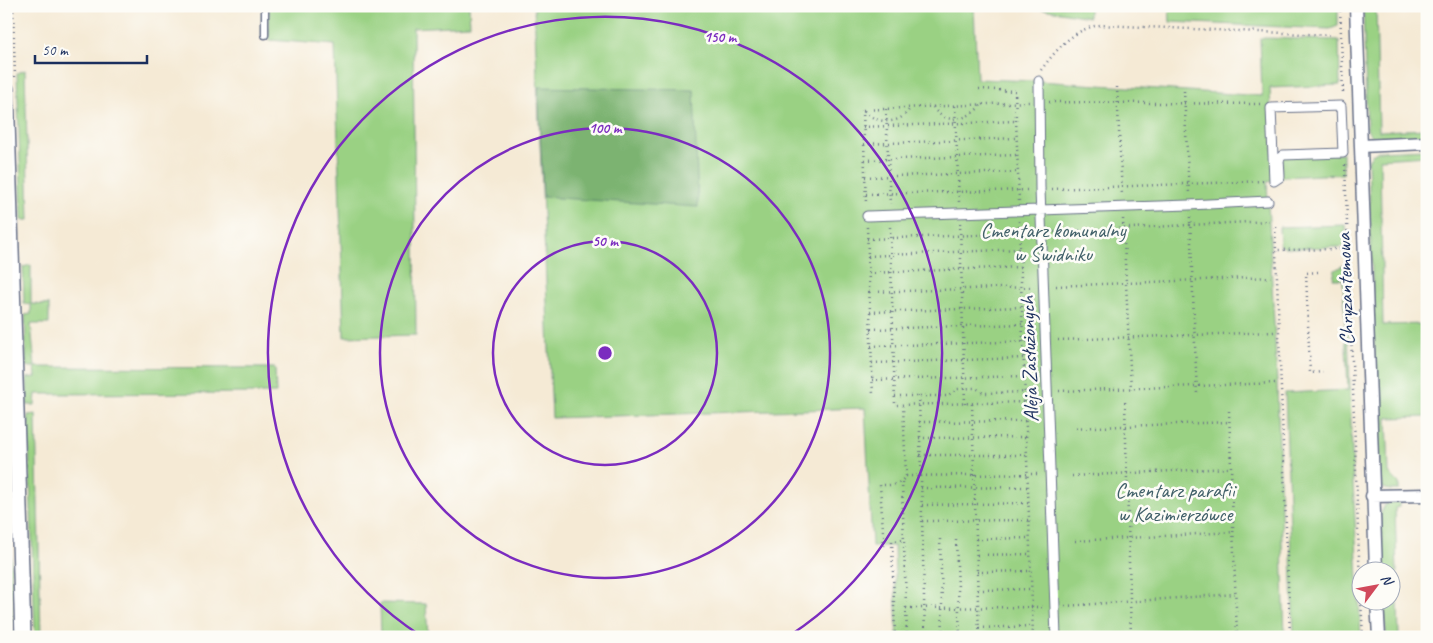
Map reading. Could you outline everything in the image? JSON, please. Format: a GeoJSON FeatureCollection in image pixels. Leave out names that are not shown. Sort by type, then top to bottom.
{"type":"FeatureCollection","features":[{"type":"Feature","properties":{"kind":"street","name":"Chryzantemowa"},"geometry":{"type":"LineString","coordinates":[[1356,6],[1375,560]]}},
{"type":"Feature","properties":{"kind":"street","name":"Aleja Zasłużonych"},"geometry":{"type":"LineString","coordinates":[[1039,81],[1040,189],[1056,637]]}},
{"type":"Feature","properties":{"kind":"street"},"geometry":{"type":"LineString","coordinates":[[6,89],[23,637]]}},
{"type":"Feature","properties":{"kind":"street"},"geometry":{"type":"LineString","coordinates":[[1341,106],[1343,153],[1283,155],[1279,159],[1280,177],[1274,181],[1271,108],[1341,106]]}},
{"type":"Feature","properties":{"kind":"street"},"geometry":{"type":"LineString","coordinates":[[1360,146],[1427,143]]}},
{"type":"Feature","properties":{"kind":"street"},"geometry":{"type":"LineString","coordinates":[[867,216],[1268,201]]}},
{"type":"Feature","properties":{"kind":"street"},"geometry":{"type":"LineString","coordinates":[[1372,496],[1427,495]]}},
{"type":"Feature","properties":{"kind":"street"},"geometry":{"type":"LineString","coordinates":[[1378,610],[1379,637]]}},
{"type":"Feature","properties":{"kind":"lane"},"geometry":{"type":"LineString","coordinates":[[265,6],[265,35]]}},
{"type":"Feature","properties":{"kind":"path"},"geometry":{"type":"LineString","coordinates":[[1340,6],[1341,34]]}},
{"type":"Feature","properties":{"kind":"path"},"geometry":{"type":"LineString","coordinates":[[1039,81],[1040,71],[1065,42],[1079,31],[1090,26],[1329,35]]}},
{"type":"Feature","properties":{"kind":"path"},"geometry":{"type":"LineString","coordinates":[[1117,87],[1131,389]]}},
{"type":"Feature","properties":{"kind":"path"},"geometry":{"type":"LineString","coordinates":[[979,89],[1015,91],[1033,637]]}},
{"type":"Feature","properties":{"kind":"path"},"geometry":{"type":"LineString","coordinates":[[1184,91],[1197,395]]}},
{"type":"Feature","properties":{"kind":"path"},"geometry":{"type":"LineString","coordinates":[[863,110],[1038,102],[1263,104]]}},
{"type":"Feature","properties":{"kind":"path"},"geometry":{"type":"LineString","coordinates":[[933,107],[940,115],[949,119],[956,119],[970,115],[982,105]]}},
{"type":"Feature","properties":{"kind":"path"},"geometry":{"type":"LineString","coordinates":[[955,106],[965,404]]}},
{"type":"Feature","properties":{"kind":"path"},"geometry":{"type":"LineString","coordinates":[[863,110],[873,119],[887,121],[901,118],[910,108]]}},
{"type":"Feature","properties":{"kind":"path"},"geometry":{"type":"LineString","coordinates":[[886,109],[895,405],[1025,402]]}},
{"type":"Feature","properties":{"kind":"path"},"geometry":{"type":"LineString","coordinates":[[863,110],[873,396]]}},
{"type":"Feature","properties":{"kind":"path"},"geometry":{"type":"LineString","coordinates":[[863,127],[1016,121]]}},
{"type":"Feature","properties":{"kind":"path"},"geometry":{"type":"LineString","coordinates":[[864,144],[1017,138]]}},
{"type":"Feature","properties":{"kind":"path"},"geometry":{"type":"LineString","coordinates":[[865,160],[1017,155]]}},
{"type":"Feature","properties":{"kind":"path"},"geometry":{"type":"LineString","coordinates":[[865,177],[1018,172]]}},
{"type":"Feature","properties":{"kind":"path"},"geometry":{"type":"LineString","coordinates":[[866,194],[1267,181]]}},
{"type":"Feature","properties":{"kind":"path"},"geometry":{"type":"LineString","coordinates":[[867,239],[1268,222]]}},
{"type":"Feature","properties":{"kind":"path"},"geometry":{"type":"LineString","coordinates":[[1275,227],[1290,637]]}},
{"type":"Feature","properties":{"kind":"path"},"geometry":{"type":"LineString","coordinates":[[1276,250],[1340,250],[1348,246]]}},
{"type":"Feature","properties":{"kind":"path"},"geometry":{"type":"LineString","coordinates":[[868,256],[1020,250]]}},
{"type":"Feature","properties":{"kind":"path"},"geometry":{"type":"LineString","coordinates":[[1348,259],[1359,560]]}},
{"type":"Feature","properties":{"kind":"path"},"geometry":{"type":"LineString","coordinates":[[868,273],[1021,267]]}},
{"type":"Feature","properties":{"kind":"path"},"geometry":{"type":"LineString","coordinates":[[1318,272],[1306,273],[1310,373],[1323,372]]}},
{"type":"Feature","properties":{"kind":"path"},"geometry":{"type":"LineString","coordinates":[[869,292],[1022,288],[1271,277]]}},
{"type":"Feature","properties":{"kind":"path"},"geometry":{"type":"LineString","coordinates":[[870,312],[1022,306]]}},
{"type":"Feature","properties":{"kind":"path"},"geometry":{"type":"LineString","coordinates":[[871,329],[1023,324]]}},
{"type":"Feature","properties":{"kind":"path"},"geometry":{"type":"LineString","coordinates":[[1046,340],[1274,332]]}},
{"type":"Feature","properties":{"kind":"path"},"geometry":{"type":"LineString","coordinates":[[871,346],[1024,341]]}},
{"type":"Feature","properties":{"kind":"path"},"geometry":{"type":"LineString","coordinates":[[872,362],[1024,358]]}},
{"type":"Feature","properties":{"kind":"path"},"geometry":{"type":"LineString","coordinates":[[872,380],[1024,376]]}},
{"type":"Feature","properties":{"kind":"path"},"geometry":{"type":"LineString","coordinates":[[894,396],[947,396],[953,390],[965,388],[976,388],[983,393],[1277,384]]}},
{"type":"Feature","properties":{"kind":"path"},"geometry":{"type":"LineString","coordinates":[[919,396],[925,637]]}},
{"type":"Feature","properties":{"kind":"path"},"geometry":{"type":"LineString","coordinates":[[1125,402],[1131,637]]}},
{"type":"Feature","properties":{"kind":"path"},"geometry":{"type":"LineString","coordinates":[[972,404],[980,637]]}},
{"type":"Feature","properties":{"kind":"path"},"geometry":{"type":"LineString","coordinates":[[903,405],[906,476],[902,482],[907,637]]}},
{"type":"Feature","properties":{"kind":"path"},"geometry":{"type":"LineString","coordinates":[[1229,411],[1237,637]]}},
{"type":"Feature","properties":{"kind":"path"},"geometry":{"type":"LineString","coordinates":[[919,422],[1026,421]]}},
{"type":"Feature","properties":{"kind":"path"},"geometry":{"type":"LineString","coordinates":[[1071,428],[1230,422]]}},
{"type":"Feature","properties":{"kind":"path"},"geometry":{"type":"LineString","coordinates":[[919,438],[1026,437]]}},
{"type":"Feature","properties":{"kind":"path"},"geometry":{"type":"LineString","coordinates":[[920,455],[1027,455]]}},
{"type":"Feature","properties":{"kind":"path"},"geometry":{"type":"LineString","coordinates":[[1072,476],[1230,468]]}},
{"type":"Feature","properties":{"kind":"path"},"geometry":{"type":"LineString","coordinates":[[906,476],[1051,474]]}},
{"type":"Feature","properties":{"kind":"path"},"geometry":{"type":"LineString","coordinates":[[884,546],[880,485],[902,482]]}},
{"type":"Feature","properties":{"kind":"path"},"geometry":{"type":"LineString","coordinates":[[921,488],[1028,487]]}},
{"type":"Feature","properties":{"kind":"path"},"geometry":{"type":"LineString","coordinates":[[922,504],[1029,503]]}},
{"type":"Feature","properties":{"kind":"path"},"geometry":{"type":"LineString","coordinates":[[922,521],[1029,520]]}},
{"type":"Feature","properties":{"kind":"path"},"geometry":{"type":"LineString","coordinates":[[1075,540],[1233,532]]}},
{"type":"Feature","properties":{"kind":"path"},"geometry":{"type":"LineString","coordinates":[[976,539],[1030,538]]}},
{"type":"Feature","properties":{"kind":"path"},"geometry":{"type":"LineString","coordinates":[[940,539],[943,637]]}},
{"type":"Feature","properties":{"kind":"path"},"geometry":{"type":"LineString","coordinates":[[895,637],[892,540],[904,540]]}},
{"type":"Feature","properties":{"kind":"path"},"geometry":{"type":"LineString","coordinates":[[956,540],[960,637]]}},
{"type":"Feature","properties":{"kind":"path"},"geometry":{"type":"LineString","coordinates":[[977,555],[1030,554]]}},
{"type":"Feature","properties":{"kind":"path"},"geometry":{"type":"LineString","coordinates":[[977,572],[1031,571]]}},
{"type":"Feature","properties":{"kind":"path"},"geometry":{"type":"LineString","coordinates":[[978,590],[1031,589]]}},
{"type":"Feature","properties":{"kind":"path"},"geometry":{"type":"LineString","coordinates":[[906,608],[1055,607],[1235,594]]}},
{"type":"Feature","properties":{"kind":"path"},"geometry":{"type":"LineString","coordinates":[[1362,610],[1363,637]]}},
{"type":"Feature","properties":{"kind":"path"},"geometry":{"type":"LineString","coordinates":[[980,628],[1032,626]]}},
{"type":"Feature","properties":{"kind":"green space"},"geometry":{"type":"Polygon","coordinates":[[[269,6],[469,6],[470,25],[413,28],[416,335],[344,337],[335,45],[269,40],[269,6]]]}},
{"type":"Feature","properties":{"kind":"green space"},"geometry":{"type":"Polygon","coordinates":[[[534,6],[974,6],[977,79],[1039,81],[1262,96],[1260,38],[1339,40],[1340,85],[1270,88],[1274,181],[1267,182],[1277,383],[1285,637],[897,637],[894,546],[872,546],[865,408],[552,418],[534,6]]]}},
{"type":"Feature","properties":{"kind":"green space"},"geometry":{"type":"Polygon","coordinates":[[[1026,6],[1089,6],[1089,17],[1026,6]]]}},
{"type":"Feature","properties":{"kind":"green space"},"geometry":{"type":"Polygon","coordinates":[[[1169,6],[1338,6],[1338,26],[1330,29],[1170,22],[1169,6]]]}},
{"type":"Feature","properties":{"kind":"green space"},"geometry":{"type":"Polygon","coordinates":[[[1363,6],[1376,6],[1379,131],[1427,129],[1427,137],[1379,139],[1370,135],[1367,129],[1363,6]]]}},
{"type":"Feature","properties":{"kind":"green space"},"geometry":{"type":"Polygon","coordinates":[[[25,70],[29,220],[22,220],[17,73],[25,70]]]}},
{"type":"Feature","properties":{"kind":"green space"},"geometry":{"type":"Polygon","coordinates":[[[538,87],[694,90],[698,207],[543,197],[538,87]]]}},
{"type":"Feature","properties":{"kind":"green space"},"geometry":{"type":"Polygon","coordinates":[[[1427,149],[1427,156],[1380,159],[1383,325],[1427,324],[1427,417],[1387,418],[1389,473],[1399,483],[1399,490],[1390,490],[1383,488],[1379,477],[1368,161],[1372,154],[1377,151],[1427,149]]]}},
{"type":"Feature","properties":{"kind":"green space"},"geometry":{"type":"Polygon","coordinates":[[[1343,153],[1343,174],[1280,177],[1283,155],[1343,153]]]}},
{"type":"Feature","properties":{"kind":"green space"},"geometry":{"type":"Polygon","coordinates":[[[1345,225],[1346,245],[1340,247],[1285,248],[1280,245],[1279,227],[1345,225]]]}},
{"type":"Feature","properties":{"kind":"green space"},"geometry":{"type":"Polygon","coordinates":[[[31,265],[31,304],[49,305],[49,324],[31,324],[35,367],[26,367],[25,315],[31,314],[31,305],[24,304],[23,267],[31,265]]]}},
{"type":"Feature","properties":{"kind":"green space"},"geometry":{"type":"Polygon","coordinates":[[[1346,266],[1357,560],[1350,560],[1350,610],[1360,610],[1361,637],[1294,637],[1285,393],[1348,390],[1343,279],[1333,279],[1335,270],[1346,266]]]}},
{"type":"Feature","properties":{"kind":"green space"},"geometry":{"type":"Polygon","coordinates":[[[35,367],[275,368],[276,393],[36,394],[35,405],[27,405],[27,378],[36,377],[35,367]]]}},
{"type":"Feature","properties":{"kind":"green space"},"geometry":{"type":"Polygon","coordinates":[[[6,393],[13,637],[6,637],[6,393]]]}},
{"type":"Feature","properties":{"kind":"green space"},"geometry":{"type":"Polygon","coordinates":[[[36,414],[41,637],[35,637],[28,415],[36,414]]]}},
{"type":"Feature","properties":{"kind":"green space"},"geometry":{"type":"Polygon","coordinates":[[[1399,502],[1399,507],[1395,508],[1397,560],[1382,560],[1380,515],[1385,505],[1399,502]]]}},
{"type":"Feature","properties":{"kind":"green space"},"geometry":{"type":"Polygon","coordinates":[[[380,603],[426,604],[428,637],[381,637],[380,603]]]}},
{"type":"Feature","properties":{"kind":"green space"},"geometry":{"type":"Polygon","coordinates":[[[1384,610],[1398,610],[1399,637],[1386,637],[1384,610]]]}},
{"type":"Feature","properties":{"kind":"park label","name":"Cmentarz komunalny w Świdniku"},"geometry":{"type":"Point","coordinates":[1053,242]}},
{"type":"Feature","properties":{"kind":"park label","name":"Cmentarz parafii w Kazimierzówce"},"geometry":{"type":"Point","coordinates":[1175,502]}}]}
